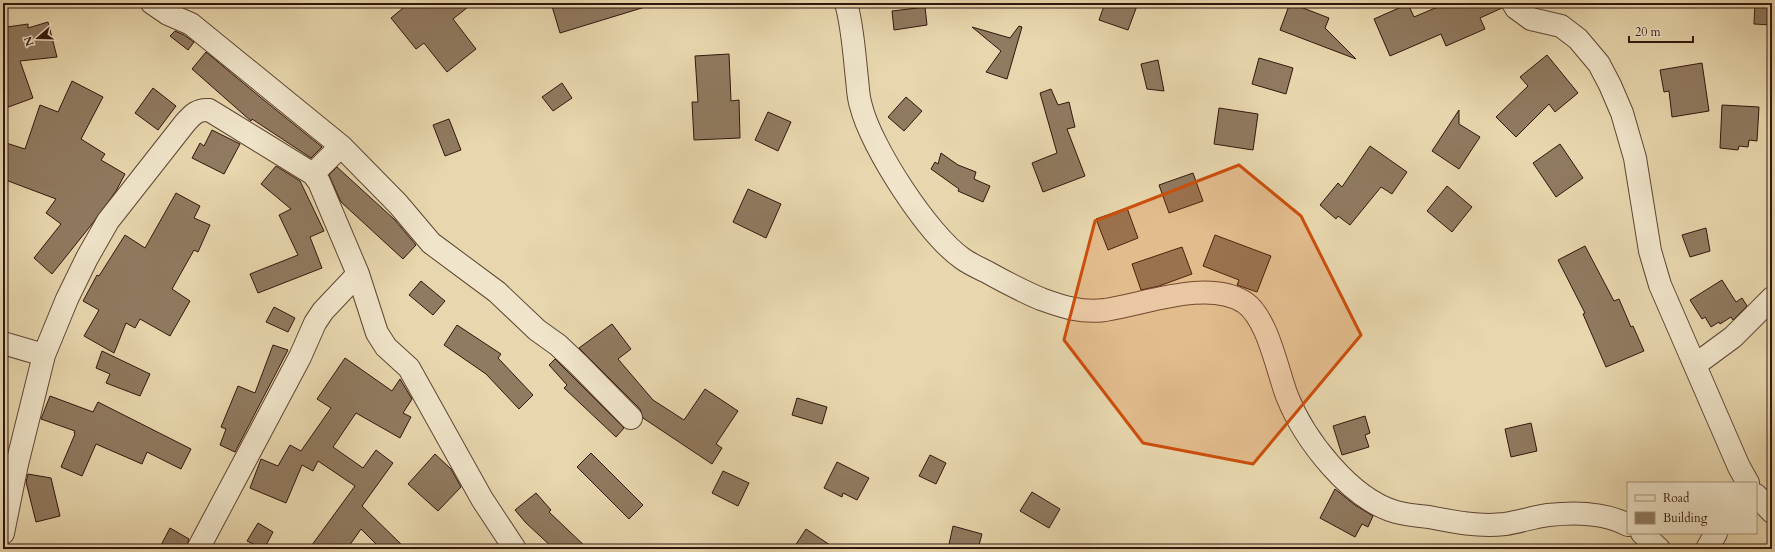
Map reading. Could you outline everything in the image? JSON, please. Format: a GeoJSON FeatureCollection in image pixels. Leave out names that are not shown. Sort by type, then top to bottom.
{"type":"FeatureCollection","features":[{"type":"Feature","properties":{"kind":"street"},"geometry":{"type":"LineString","coordinates":[[152,3],[168,14],[191,24],[342,146],[398,204],[431,243],[497,292],[526,320],[579,365],[631,418]]}},
{"type":"Feature","properties":{"kind":"street"},"geometry":{"type":"LineString","coordinates":[[846,3],[850,18],[860,104],[871,136],[906,193],[940,238],[962,259],[1022,292],[1068,309],[1087,312],[1185,294],[1207,293],[1231,296],[1246,303],[1258,318],[1269,340],[1287,397],[1305,431],[1331,467],[1348,485],[1375,502],[1395,512],[1480,526],[1505,524],[1547,515],[1579,514],[1604,517],[1627,524]]}},
{"type":"Feature","properties":{"kind":"street"},"geometry":{"type":"LineString","coordinates":[[1513,3],[1516,8],[1531,19],[1561,26],[1578,39],[1599,64],[1610,85],[1622,113],[1635,158],[1650,251],[1660,285],[1739,467],[1747,482]]}},
{"type":"Feature","properties":{"kind":"street"},"geometry":{"type":"LineString","coordinates":[[3,533],[44,354],[70,292],[108,221],[193,114],[201,109],[209,110],[313,174],[319,182],[358,274],[377,333],[386,347],[409,368],[482,499],[515,549]]}},
{"type":"Feature","properties":{"kind":"street"},"geometry":{"type":"LineString","coordinates":[[313,174],[342,146]]}},
{"type":"Feature","properties":{"kind":"street"},"geometry":{"type":"LineString","coordinates":[[198,549],[300,357],[315,323],[323,311],[358,274]]}},
{"type":"Feature","properties":{"kind":"street"},"geometry":{"type":"LineString","coordinates":[[1695,365],[1733,337],[1772,298]]}},
{"type":"Feature","properties":{"kind":"street"},"geometry":{"type":"LineString","coordinates":[[3,343],[44,354]]}},
{"type":"Feature","properties":{"kind":"street"},"geometry":{"type":"LineString","coordinates":[[1757,495],[1772,512]]}},
{"type":"Feature","properties":{"kind":"street"},"geometry":{"type":"LineString","coordinates":[[1643,534],[1659,549]]}},
{"type":"Feature","properties":{"kind":"street"},"geometry":{"type":"LineString","coordinates":[[1707,549],[1715,534]]}},
{"type":"Feature","properties":{"kind":"highlighted area"},"geometry":{"type":"Polygon","coordinates":[[[1239,165],[1301,216],[1361,335],[1253,464],[1143,443],[1064,340],[1095,221],[1239,165]]]}},
{"type":"Feature","properties":{"kind":"building"},"geometry":{"type":"Polygon","coordinates":[[[409,3],[473,3],[453,19],[476,49],[447,72],[424,43],[416,49],[391,18],[409,3]]]}},
{"type":"Feature","properties":{"kind":"building"},"geometry":{"type":"Polygon","coordinates":[[[551,3],[644,3],[645,7],[560,33],[551,3]]]}},
{"type":"Feature","properties":{"kind":"building"},"geometry":{"type":"Polygon","coordinates":[[[1105,3],[1138,3],[1128,30],[1099,20],[1105,3]]]}},
{"type":"Feature","properties":{"kind":"building"},"geometry":{"type":"Polygon","coordinates":[[[1290,3],[1329,18],[1325,28],[1356,59],[1280,30],[1290,3]]]}},
{"type":"Feature","properties":{"kind":"building"},"geometry":{"type":"Polygon","coordinates":[[[1447,3],[1501,3],[1502,8],[1480,18],[1485,29],[1446,46],[1441,34],[1390,56],[1374,19],[1408,4],[1414,17],[1447,3]]]}},
{"type":"Feature","properties":{"kind":"building"},"geometry":{"type":"Polygon","coordinates":[[[1755,3],[1772,3],[1772,25],[1754,24],[1755,3]]]}},
{"type":"Feature","properties":{"kind":"building"},"geometry":{"type":"Polygon","coordinates":[[[925,7],[927,25],[894,30],[892,11],[925,7]]]}},
{"type":"Feature","properties":{"kind":"building"},"geometry":{"type":"Polygon","coordinates":[[[3,21],[5,21],[7,27],[28,24],[28,28],[48,22],[57,57],[20,61],[33,98],[3,109],[3,21]]]}},
{"type":"Feature","properties":{"kind":"building"},"geometry":{"type":"Polygon","coordinates":[[[1019,26],[1022,27],[1007,79],[986,72],[1001,51],[972,27],[1010,38],[1019,26]]]}},
{"type":"Feature","properties":{"kind":"building"},"geometry":{"type":"Polygon","coordinates":[[[175,31],[194,42],[188,50],[170,36],[175,31]]]}},
{"type":"Feature","properties":{"kind":"building"},"geometry":{"type":"Polygon","coordinates":[[[206,52],[322,147],[311,158],[252,119],[251,121],[192,69],[206,52]]]}},
{"type":"Feature","properties":{"kind":"building"},"geometry":{"type":"Polygon","coordinates":[[[729,54],[731,101],[739,100],[740,138],[694,140],[692,102],[698,102],[695,56],[729,54]]]}},
{"type":"Feature","properties":{"kind":"building"},"geometry":{"type":"Polygon","coordinates":[[[1547,55],[1578,93],[1555,112],[1549,104],[1516,137],[1496,117],[1528,86],[1520,77],[1547,55]]]}},
{"type":"Feature","properties":{"kind":"building"},"geometry":{"type":"Polygon","coordinates":[[[1259,58],[1293,68],[1286,94],[1252,84],[1259,58]]]}},
{"type":"Feature","properties":{"kind":"building"},"geometry":{"type":"Polygon","coordinates":[[[1158,60],[1164,91],[1147,89],[1141,64],[1158,60]]]}},
{"type":"Feature","properties":{"kind":"building"},"geometry":{"type":"Polygon","coordinates":[[[1702,63],[1709,111],[1672,117],[1669,91],[1664,92],[1660,70],[1702,63]]]}},
{"type":"Feature","properties":{"kind":"building"},"geometry":{"type":"Polygon","coordinates":[[[72,81],[103,97],[81,139],[105,154],[101,160],[125,174],[116,191],[92,224],[52,274],[34,258],[61,224],[46,213],[56,199],[3,179],[3,142],[25,149],[40,105],[58,112],[72,81]]]}},
{"type":"Feature","properties":{"kind":"building"},"geometry":{"type":"Polygon","coordinates":[[[562,83],[572,98],[553,111],[542,97],[562,83]]]}},
{"type":"Feature","properties":{"kind":"building"},"geometry":{"type":"Polygon","coordinates":[[[153,88],[176,106],[158,130],[135,113],[153,88]]]}},
{"type":"Feature","properties":{"kind":"building"},"geometry":{"type":"Polygon","coordinates":[[[1051,89],[1058,105],[1069,102],[1075,127],[1067,129],[1085,176],[1043,192],[1032,163],[1057,153],[1040,93],[1051,89]]]}},
{"type":"Feature","properties":{"kind":"building"},"geometry":{"type":"Polygon","coordinates":[[[906,97],[922,111],[904,131],[888,117],[906,97]]]}},
{"type":"Feature","properties":{"kind":"building"},"geometry":{"type":"Polygon","coordinates":[[[1722,105],[1759,107],[1757,141],[1749,140],[1748,147],[1739,146],[1738,150],[1720,148],[1722,105]]]}},
{"type":"Feature","properties":{"kind":"building"},"geometry":{"type":"Polygon","coordinates":[[[1219,108],[1258,114],[1253,150],[1214,144],[1219,108]]]}},
{"type":"Feature","properties":{"kind":"building"},"geometry":{"type":"Polygon","coordinates":[[[1459,110],[1459,124],[1480,137],[1459,169],[1432,151],[1459,110]]]}},
{"type":"Feature","properties":{"kind":"building"},"geometry":{"type":"Polygon","coordinates":[[[768,112],[791,122],[778,151],[755,140],[768,112]]]}},
{"type":"Feature","properties":{"kind":"building"},"geometry":{"type":"Polygon","coordinates":[[[449,119],[461,150],[445,156],[433,125],[449,119]]]}},
{"type":"Feature","properties":{"kind":"building"},"geometry":{"type":"Polygon","coordinates":[[[212,130],[240,144],[224,174],[192,158],[200,143],[204,146],[212,130]]]}},
{"type":"Feature","properties":{"kind":"building"},"geometry":{"type":"Polygon","coordinates":[[[1560,144],[1583,178],[1556,197],[1533,163],[1560,144]]]}},
{"type":"Feature","properties":{"kind":"building"},"geometry":{"type":"Polygon","coordinates":[[[1370,146],[1407,172],[1392,194],[1381,187],[1350,225],[1338,216],[1336,219],[1320,205],[1338,183],[1342,187],[1370,146]]]}},
{"type":"Feature","properties":{"kind":"building"},"geometry":{"type":"Polygon","coordinates":[[[941,153],[958,165],[976,172],[974,179],[990,186],[983,202],[958,191],[959,189],[931,169],[935,162],[938,164],[941,153]]]}},
{"type":"Feature","properties":{"kind":"building"},"geometry":{"type":"Polygon","coordinates":[[[276,166],[300,181],[324,231],[310,237],[322,268],[258,293],[250,274],[298,255],[279,215],[291,209],[261,184],[276,166]]]}},
{"type":"Feature","properties":{"kind":"building"},"geometry":{"type":"Polygon","coordinates":[[[337,167],[395,220],[416,245],[403,259],[341,202],[329,175],[337,167]]]}},
{"type":"Feature","properties":{"kind":"building"},"geometry":{"type":"Polygon","coordinates":[[[1193,173],[1203,201],[1169,213],[1159,185],[1193,173]]]}},
{"type":"Feature","properties":{"kind":"building"},"geometry":{"type":"Polygon","coordinates":[[[1447,186],[1472,207],[1452,232],[1427,211],[1447,186]]]}},
{"type":"Feature","properties":{"kind":"building"},"geometry":{"type":"Polygon","coordinates":[[[748,189],[781,204],[766,238],[733,222],[748,189]]]}},
{"type":"Feature","properties":{"kind":"building"},"geometry":{"type":"Polygon","coordinates":[[[176,193],[200,206],[194,218],[210,225],[198,252],[194,250],[172,289],[190,301],[170,336],[140,319],[135,328],[126,323],[114,353],[84,336],[99,310],[83,301],[97,275],[99,276],[125,235],[145,248],[176,193]]]}},
{"type":"Feature","properties":{"kind":"building"},"geometry":{"type":"Polygon","coordinates":[[[1127,208],[1138,238],[1108,250],[1096,219],[1127,208]]]}},
{"type":"Feature","properties":{"kind":"building"},"geometry":{"type":"Polygon","coordinates":[[[1706,228],[1710,251],[1690,257],[1682,235],[1706,228]]]}},
{"type":"Feature","properties":{"kind":"building"},"geometry":{"type":"Polygon","coordinates":[[[1215,235],[1271,256],[1257,292],[1237,285],[1239,280],[1203,266],[1215,235]]]}},
{"type":"Feature","properties":{"kind":"building"},"geometry":{"type":"Polygon","coordinates":[[[1585,246],[1614,301],[1619,299],[1631,327],[1633,326],[1644,351],[1606,367],[1583,314],[1585,313],[1558,260],[1585,246]]]}},
{"type":"Feature","properties":{"kind":"building"},"geometry":{"type":"Polygon","coordinates":[[[1182,247],[1192,274],[1159,286],[1141,290],[1132,264],[1182,247]]]}},
{"type":"Feature","properties":{"kind":"building"},"geometry":{"type":"Polygon","coordinates":[[[1722,280],[1736,302],[1742,298],[1747,306],[1733,320],[1731,317],[1720,324],[1719,322],[1711,327],[1705,317],[1702,319],[1690,300],[1722,280]]]}},
{"type":"Feature","properties":{"kind":"building"},"geometry":{"type":"Polygon","coordinates":[[[421,281],[445,301],[433,315],[409,295],[421,281]]]}},
{"type":"Feature","properties":{"kind":"building"},"geometry":{"type":"Polygon","coordinates":[[[274,307],[295,318],[288,332],[266,322],[274,307]]]}},
{"type":"Feature","properties":{"kind":"building"},"geometry":{"type":"Polygon","coordinates":[[[612,324],[631,349],[618,359],[653,400],[684,420],[705,389],[738,411],[716,444],[722,448],[712,464],[643,418],[640,409],[579,348],[612,324]]]}},
{"type":"Feature","properties":{"kind":"building"},"geometry":{"type":"Polygon","coordinates":[[[457,325],[501,354],[498,358],[533,395],[519,409],[486,374],[444,345],[457,325]]]}},
{"type":"Feature","properties":{"kind":"building"},"geometry":{"type":"Polygon","coordinates":[[[273,345],[288,350],[235,452],[220,445],[226,429],[221,427],[238,386],[255,393],[273,345]]]}},
{"type":"Feature","properties":{"kind":"building"},"geometry":{"type":"Polygon","coordinates":[[[102,351],[150,374],[140,396],[106,383],[110,374],[96,368],[102,351]]]}},
{"type":"Feature","properties":{"kind":"building"},"geometry":{"type":"Polygon","coordinates":[[[345,358],[392,391],[400,379],[412,399],[403,413],[411,417],[400,438],[356,413],[333,447],[363,468],[376,450],[393,463],[362,506],[406,549],[381,549],[361,529],[347,549],[309,549],[355,486],[318,461],[313,471],[302,465],[286,503],[250,488],[261,459],[278,466],[290,445],[301,451],[331,408],[317,399],[345,358]]]}},
{"type":"Feature","properties":{"kind":"building"},"geometry":{"type":"Polygon","coordinates":[[[555,359],[624,428],[616,437],[564,388],[567,385],[549,365],[555,359]]]}},
{"type":"Feature","properties":{"kind":"building"},"geometry":{"type":"Polygon","coordinates":[[[50,396],[93,412],[98,402],[191,449],[181,469],[147,452],[142,464],[96,444],[82,476],[61,467],[75,431],[41,419],[50,396]]]}},
{"type":"Feature","properties":{"kind":"building"},"geometry":{"type":"Polygon","coordinates":[[[797,398],[827,407],[822,424],[792,415],[797,398]]]}},
{"type":"Feature","properties":{"kind":"building"},"geometry":{"type":"Polygon","coordinates":[[[1365,416],[1370,433],[1365,435],[1369,447],[1342,455],[1333,426],[1365,416]]]}},
{"type":"Feature","properties":{"kind":"building"},"geometry":{"type":"Polygon","coordinates":[[[1531,423],[1537,451],[1511,457],[1505,429],[1531,423]]]}},
{"type":"Feature","properties":{"kind":"building"},"geometry":{"type":"Polygon","coordinates":[[[591,453],[643,505],[629,519],[577,467],[591,453]]]}},
{"type":"Feature","properties":{"kind":"building"},"geometry":{"type":"Polygon","coordinates":[[[435,454],[451,469],[461,487],[438,511],[408,484],[435,454]]]}},
{"type":"Feature","properties":{"kind":"building"},"geometry":{"type":"Polygon","coordinates":[[[930,455],[946,463],[936,484],[919,476],[930,455]]]}},
{"type":"Feature","properties":{"kind":"building"},"geometry":{"type":"Polygon","coordinates":[[[837,462],[869,478],[857,500],[843,493],[842,497],[824,488],[837,462]]]}},
{"type":"Feature","properties":{"kind":"building"},"geometry":{"type":"Polygon","coordinates":[[[723,471],[749,483],[738,506],[712,493],[723,471]]]}},
{"type":"Feature","properties":{"kind":"building"},"geometry":{"type":"Polygon","coordinates":[[[28,474],[51,478],[60,516],[36,522],[26,482],[28,474]]]}},
{"type":"Feature","properties":{"kind":"building"},"geometry":{"type":"Polygon","coordinates":[[[1335,489],[1355,505],[1373,516],[1368,527],[1362,524],[1355,537],[1320,518],[1335,489]]]}},
{"type":"Feature","properties":{"kind":"building"},"geometry":{"type":"Polygon","coordinates":[[[1032,492],[1060,509],[1049,528],[1020,511],[1032,492]]]}},
{"type":"Feature","properties":{"kind":"building"},"geometry":{"type":"Polygon","coordinates":[[[536,493],[551,510],[549,512],[588,549],[554,549],[526,523],[515,510],[536,493]]]}},
{"type":"Feature","properties":{"kind":"building"},"geometry":{"type":"Polygon","coordinates":[[[258,523],[273,532],[264,549],[247,541],[258,523]]]}},
{"type":"Feature","properties":{"kind":"building"},"geometry":{"type":"Polygon","coordinates":[[[953,526],[982,534],[978,549],[948,549],[953,526]]]}},
{"type":"Feature","properties":{"kind":"building"},"geometry":{"type":"Polygon","coordinates":[[[170,528],[189,539],[186,549],[159,549],[170,528]]]}},
{"type":"Feature","properties":{"kind":"building"},"geometry":{"type":"Polygon","coordinates":[[[806,529],[836,549],[793,549],[806,529]]]}}]}
